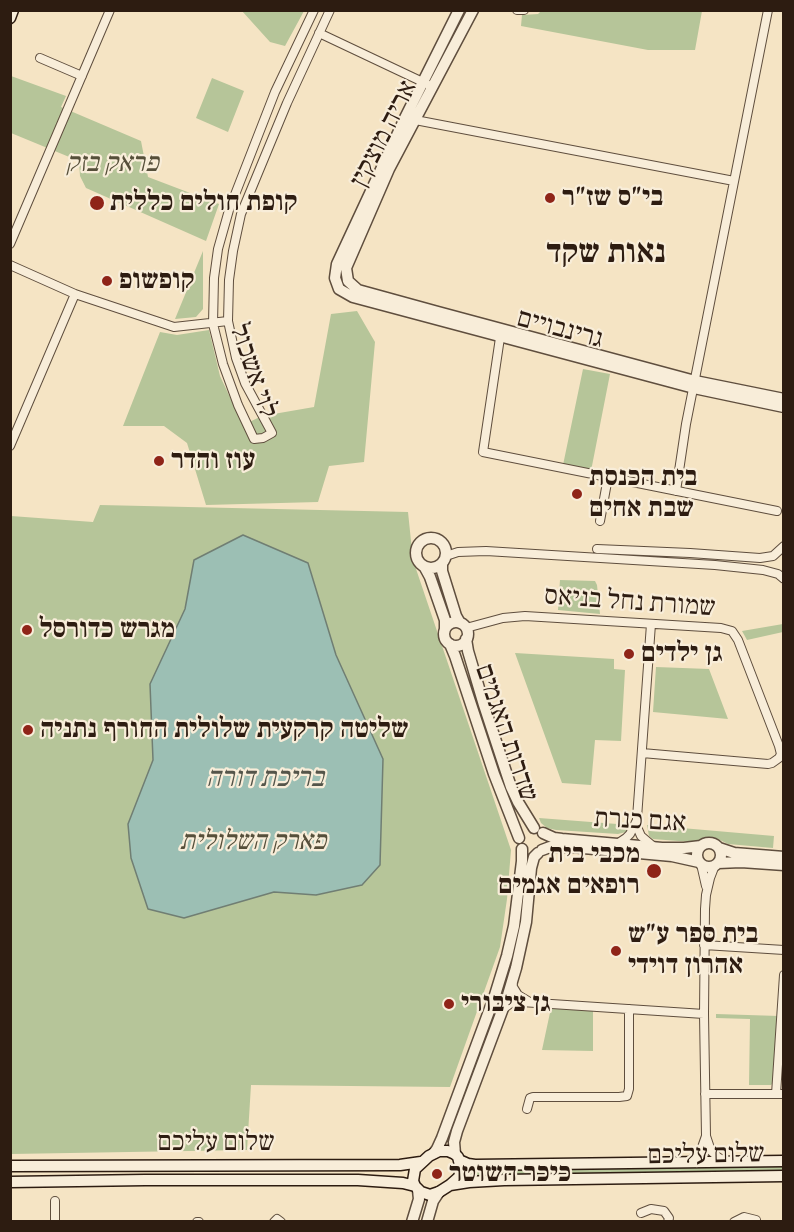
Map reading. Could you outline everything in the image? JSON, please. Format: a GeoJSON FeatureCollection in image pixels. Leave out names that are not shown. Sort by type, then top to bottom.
{"type":"FeatureCollection","features":[{"type":"Feature","properties":{"kind":"street"},"geometry":{"type":"LineString","coordinates":[[10,18],[14,10]]}},
{"type":"Feature","properties":{"kind":"street"},"geometry":{"type":"LineString","coordinates":[[10,244],[110,10]]}},
{"type":"Feature","properties":{"kind":"street","name":"לוי אשכול"},"geometry":{"type":"LineString","coordinates":[[314,10],[275,92],[229,210],[218,249],[214,278],[213,324],[223,364],[254,439],[263,438],[272,433],[245,383],[236,358],[228,321],[229,280],[233,251],[241,214],[287,103],[330,10]]}},
{"type":"Feature","properties":{"kind":"street","name":"אריה מוצקין"},"geometry":{"type":"LineString","coordinates":[[428,85],[459,10]]}},
{"type":"Feature","properties":{"kind":"street","name":"אריה מוצקין"},"geometry":{"type":"LineString","coordinates":[[335,278],[337,264],[410,119],[473,10]]}},
{"type":"Feature","properties":{"kind":"street"},"geometry":{"type":"LineString","coordinates":[[517,10],[524,10]]}},
{"type":"Feature","properties":{"kind":"street"},"geometry":{"type":"LineString","coordinates":[[676,491],[681,452],[768,10]]}},
{"type":"Feature","properties":{"kind":"street"},"geometry":{"type":"LineString","coordinates":[[319,33],[428,85]]}},
{"type":"Feature","properties":{"kind":"street"},"geometry":{"type":"LineString","coordinates":[[40,58],[82,76]]}},
{"type":"Feature","properties":{"kind":"street"},"geometry":{"type":"LineString","coordinates":[[410,119],[734,181]]}},
{"type":"Feature","properties":{"kind":"street","name":"אריה מוצקין"},"geometry":{"type":"LineString","coordinates":[[348,281],[346,268],[410,119]]}},
{"type":"Feature","properties":{"kind":"street"},"geometry":{"type":"LineString","coordinates":[[10,266],[75,294],[174,327],[228,321]]}},
{"type":"Feature","properties":{"kind":"street","name":"גרינבויים"},"geometry":{"type":"LineString","coordinates":[[335,278],[339,289],[353,297],[501,332]]}},
{"type":"Feature","properties":{"kind":"street","name":"גרינבויים"},"geometry":{"type":"LineString","coordinates":[[348,281],[358,290],[501,332],[783,407]]}},
{"type":"Feature","properties":{"kind":"street"},"geometry":{"type":"LineString","coordinates":[[10,446],[75,294]]}},
{"type":"Feature","properties":{"kind":"street"},"geometry":{"type":"LineString","coordinates":[[501,332],[483,452],[777,512]]}},
{"type":"Feature","properties":{"kind":"street","name":"גרינבויים"},"geometry":{"type":"LineString","coordinates":[[694,385],[783,399]]}},
{"type":"Feature","properties":{"kind":"street"},"geometry":{"type":"LineString","coordinates":[[600,521],[608,477]]}},
{"type":"Feature","properties":{"kind":"street"},"geometry":{"type":"LineString","coordinates":[[444,560],[446,551],[442,542],[433,538],[424,540],[418,546],[416,554],[430,576],[444,620],[445,639],[450,644],[462,644],[464,630],[451,622],[445,628]]}},
{"type":"Feature","properties":{"kind":"street"},"geometry":{"type":"LineString","coordinates":[[597,549],[767,558],[777,554],[783,546]]}},
{"type":"Feature","properties":{"kind":"street"},"geometry":{"type":"LineString","coordinates":[[424,566],[436,567],[458,552],[502,552],[763,570],[778,574],[783,579]]}},
{"type":"Feature","properties":{"kind":"street"},"geometry":{"type":"LineString","coordinates":[[677,563],[687,553]]}},
{"type":"Feature","properties":{"kind":"street","name":"שדרות האגמים"},"geometry":{"type":"LineString","coordinates":[[444,560],[442,571],[456,616],[464,630],[479,690],[511,787],[518,802],[538,830]]}},
{"type":"Feature","properties":{"kind":"street","name":"שמורת נחל בניאס"},"geometry":{"type":"LineString","coordinates":[[464,630],[502,618],[525,616],[726,628],[735,635],[779,746],[781,754],[777,760],[768,764],[642,753]]}},
{"type":"Feature","properties":{"kind":"street"},"geometry":{"type":"LineString","coordinates":[[651,624],[637,827],[641,837],[654,847]]}},
{"type":"Feature","properties":{"kind":"street","name":"שדרות האגמים"},"geometry":{"type":"LineString","coordinates":[[434,1153],[446,1130],[507,956],[514,926],[522,861],[521,844],[494,774],[450,644]]}},
{"type":"Feature","properties":{"kind":"street"},"geometry":{"type":"LineString","coordinates":[[617,844],[630,834],[637,818]]}},
{"type":"Feature","properties":{"kind":"street"},"geometry":{"type":"LineString","coordinates":[[427,1221],[435,1196],[456,1180],[460,1173],[454,1142],[512,981],[524,933],[531,868],[534,857],[540,851],[546,842],[538,830],[525,830],[521,844],[529,854],[540,851]]}},
{"type":"Feature","properties":{"kind":"street","name":"אגם כנרת"},"geometry":{"type":"LineString","coordinates":[[538,830],[554,838],[562,839],[654,847],[700,846]]}},
{"type":"Feature","properties":{"kind":"street"},"geometry":{"type":"LineString","coordinates":[[706,895],[711,874],[721,854],[719,848],[710,842],[700,846],[697,855],[705,879],[706,895],[704,945],[706,1136],[711,1151],[726,1161]]}},
{"type":"Feature","properties":{"kind":"street","name":"אגם כנרת"},"geometry":{"type":"LineString","coordinates":[[540,851],[572,847],[682,857],[700,863]]}},
{"type":"Feature","properties":{"kind":"street","name":"אגם כנרת"},"geometry":{"type":"LineString","coordinates":[[719,848],[748,855],[783,857]]}},
{"type":"Feature","properties":{"kind":"street","name":"אגם כנרת"},"geometry":{"type":"LineString","coordinates":[[717,864],[741,862],[783,865]]}},
{"type":"Feature","properties":{"kind":"street"},"geometry":{"type":"LineString","coordinates":[[700,863],[707,867],[717,864]]}},
{"type":"Feature","properties":{"kind":"street"},"geometry":{"type":"LineString","coordinates":[[704,945],[783,950]]}},
{"type":"Feature","properties":{"kind":"street"},"geometry":{"type":"LineString","coordinates":[[705,1094],[780,1094],[783,975]]}},
{"type":"Feature","properties":{"kind":"street"},"geometry":{"type":"LineString","coordinates":[[512,981],[518,995],[532,1002]]}},
{"type":"Feature","properties":{"kind":"street"},"geometry":{"type":"LineString","coordinates":[[503,1009],[516,1001],[704,1014]]}},
{"type":"Feature","properties":{"kind":"street"},"geometry":{"type":"LineString","coordinates":[[526,1108],[532,1097],[627,1096],[629,1089],[628,1009]]}},
{"type":"Feature","properties":{"kind":"street"},"geometry":{"type":"LineString","coordinates":[[688,1162],[700,1153],[706,1136]]}},
{"type":"Feature","properties":{"kind":"street"},"geometry":{"type":"LineString","coordinates":[[412,1221],[419,1199],[413,1174],[415,1169],[434,1153],[444,1151],[457,1157]]}},
{"type":"Feature","properties":{"kind":"street","name":"שלום עליכם"},"geometry":{"type":"LineString","coordinates":[[457,1157],[468,1164],[475,1165],[783,1161]]}},
{"type":"Feature","properties":{"kind":"street","name":"שלום עליכם"},"geometry":{"type":"LineString","coordinates":[[10,1166],[409,1165],[421,1162]]}},
{"type":"Feature","properties":{"kind":"street","name":"שלום עליכם"},"geometry":{"type":"LineString","coordinates":[[450,1185],[504,1180],[783,1176]]}},
{"type":"Feature","properties":{"kind":"street","name":"שלום עליכם"},"geometry":{"type":"LineString","coordinates":[[10,1182],[358,1180],[391,1181],[416,1188]]}},
{"type":"Feature","properties":{"kind":"street"},"geometry":{"type":"LineString","coordinates":[[416,1188],[430,1195],[439,1192]]}},
{"type":"Feature","properties":{"kind":"street"},"geometry":{"type":"LineString","coordinates":[[55,1201],[55,1221]]}},
{"type":"Feature","properties":{"kind":"street"},"geometry":{"type":"LineString","coordinates":[[641,1213],[651,1209],[663,1211],[669,1218],[668,1221]]}},
{"type":"Feature","properties":{"kind":"street"},"geometry":{"type":"LineString","coordinates":[[734,1221],[744,1217],[756,1221]]}},
{"type":"Feature","properties":{"kind":"street"},"geometry":{"type":"LineString","coordinates":[[274,1221],[281,1221]]}},
{"type":"Feature","properties":{"kind":"green space"},"geometry":{"type":"Polygon","coordinates":[[[242,11],[304,11],[285,46],[270,42],[242,11]]]}},
{"type":"Feature","properties":{"kind":"green space"},"geometry":{"type":"Polygon","coordinates":[[[541,11],[702,11],[695,50],[648,50],[521,26],[522,15],[538,14],[541,11]]]}},
{"type":"Feature","properties":{"kind":"green space","name":"פראק בזק"},"geometry":{"type":"Polygon","coordinates":[[[11,76],[66,96],[61,107],[141,141],[148,177],[219,204],[206,241],[86,188],[80,176],[79,161],[11,133],[11,76]]]}},
{"type":"Feature","properties":{"kind":"green space"},"geometry":{"type":"Polygon","coordinates":[[[212,78],[244,91],[228,132],[196,118],[212,78]]]}},
{"type":"Feature","properties":{"kind":"green space"},"geometry":{"type":"Polygon","coordinates":[[[203,251],[203,309],[196,317],[175,319],[203,251]]]}},
{"type":"Feature","properties":{"kind":"green space"},"geometry":{"type":"Polygon","coordinates":[[[357,311],[375,342],[364,462],[329,466],[318,502],[206,505],[187,443],[164,426],[123,426],[160,332],[177,335],[209,330],[220,376],[243,425],[262,416],[314,407],[331,314],[357,311]]]}},
{"type":"Feature","properties":{"kind":"green space"},"geometry":{"type":"Polygon","coordinates":[[[583,369],[610,374],[591,471],[563,465],[583,369]]]}},
{"type":"Feature","properties":{"kind":"green space","name":"פארק השלולית"},"geometry":{"type":"Polygon","coordinates":[[[100,505],[408,512],[413,560],[511,850],[500,947],[450,1087],[251,1085],[247,1150],[11,1154],[11,516],[93,522],[100,505]]]}},
{"type":"Feature","properties":{"kind":"green space"},"geometry":{"type":"Polygon","coordinates":[[[560,580],[595,581],[600,614],[558,610],[560,580]]]}},
{"type":"Feature","properties":{"kind":"green space"},"geometry":{"type":"Polygon","coordinates":[[[783,624],[783,632],[747,640],[742,631],[783,624]]]}},
{"type":"Feature","properties":{"kind":"green space"},"geometry":{"type":"Polygon","coordinates":[[[515,653],[614,659],[614,669],[625,670],[621,741],[595,740],[591,785],[562,783],[515,653]]]}},
{"type":"Feature","properties":{"kind":"green space"},"geometry":{"type":"Polygon","coordinates":[[[656,667],[709,669],[728,719],[653,712],[656,667]]]}},
{"type":"Feature","properties":{"kind":"green space"},"geometry":{"type":"Polygon","coordinates":[[[539,818],[630,825],[626,832],[618,834],[556,830],[547,828],[539,818]]]}},
{"type":"Feature","properties":{"kind":"green space"},"geometry":{"type":"Polygon","coordinates":[[[647,825],[774,836],[773,848],[728,844],[712,838],[691,842],[653,839],[649,836],[647,825]]]}},
{"type":"Feature","properties":{"kind":"green space"},"geometry":{"type":"Polygon","coordinates":[[[551,1008],[593,1008],[593,1051],[542,1050],[551,1008]]]}},
{"type":"Feature","properties":{"kind":"green space"},"geometry":{"type":"Polygon","coordinates":[[[716,1014],[779,1016],[777,1079],[771,1085],[749,1085],[750,1019],[716,1018],[716,1014]]]}},
{"type":"Feature","properties":{"kind":"green space"},"geometry":{"type":"Polygon","coordinates":[[[784,1165],[783,1173],[470,1179],[470,1167],[784,1165]]]}},
{"type":"Feature","properties":{"kind":"water","name":"בריכת דורה"},"geometry":{"type":"Polygon","coordinates":[[[243,535],[308,563],[336,655],[383,759],[380,865],[362,885],[316,895],[274,892],[184,918],[148,909],[131,858],[128,824],[153,760],[150,684],[185,609],[194,560],[243,535]]]}},
{"type":"Feature","properties":{"kind":"place","name":"בי\"ס שז\"ר"},"geometry":{"type":"Point","coordinates":[550,198]}},
{"type":"Feature","properties":{"kind":"place","name":"קופת חולים כללית"},"geometry":{"type":"Point","coordinates":[97,203]}},
{"type":"Feature","properties":{"kind":"place","name":"קופשופ"},"geometry":{"type":"Point","coordinates":[107,281]}},
{"type":"Feature","properties":{"kind":"place","name":"עוז והדר"},"geometry":{"type":"Point","coordinates":[159,461]}},
{"type":"Feature","properties":{"kind":"place","name":"בית הכנסת שבת אחים"},"geometry":{"type":"Point","coordinates":[577,494]}},
{"type":"Feature","properties":{"kind":"place","name":"מגרש כדורסל"},"geometry":{"type":"Point","coordinates":[27,630]}},
{"type":"Feature","properties":{"kind":"place","name":"גן ילדים"},"geometry":{"type":"Point","coordinates":[629,654]}},
{"type":"Feature","properties":{"kind":"place","name":"שליטה קרקעית שלולית החורף נתניה"},"geometry":{"type":"Point","coordinates":[28,730]}},
{"type":"Feature","properties":{"kind":"place","name":"מכבי בית רופאים אגמים"},"geometry":{"type":"Point","coordinates":[654,871]}},
{"type":"Feature","properties":{"kind":"place","name":"בית ספר ע\"ש אהרון דוידי"},"geometry":{"type":"Point","coordinates":[616,951]}},
{"type":"Feature","properties":{"kind":"place","name":"גן ציבורי"},"geometry":{"type":"Point","coordinates":[449,1004]}},
{"type":"Feature","properties":{"kind":"place","name":"כיכר השוטר"},"geometry":{"type":"Point","coordinates":[437,1174]}},
{"type":"Feature","properties":{"kind":"district","name":"נאות שקד"},"geometry":{"type":"Point","coordinates":[606,253]}}]}
